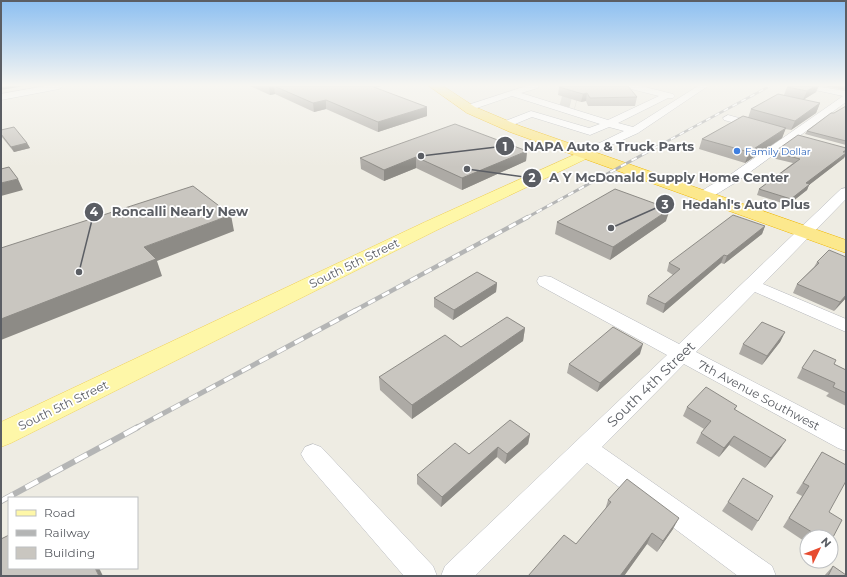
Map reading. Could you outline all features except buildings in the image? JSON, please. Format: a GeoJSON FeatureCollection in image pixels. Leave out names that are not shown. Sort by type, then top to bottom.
{"type":"FeatureCollection","features":[{"type":"Feature","properties":{"kind":"highway"},"geometry":{"type":"LineString","coordinates":[[478,113],[504,125],[846,247]]}},
{"type":"Feature","properties":{"kind":"main road","name":"South 5th Street"},"geometry":{"type":"LineString","coordinates":[[1,435],[438,223],[585,154]]}},
{"type":"Feature","properties":{"kind":"street"},"geometry":{"type":"LineString","coordinates":[[575,113],[634,131]]}},
{"type":"Feature","properties":{"kind":"street"},"geometry":{"type":"LineString","coordinates":[[504,125],[532,114],[590,132],[631,113]]}},
{"type":"Feature","properties":{"kind":"street","name":"South 5th Street"},"geometry":{"type":"LineString","coordinates":[[585,154],[634,131],[662,113]]}},
{"type":"Feature","properties":{"kind":"street"},"geometry":{"type":"LineString","coordinates":[[704,196],[731,180],[826,113]]}},
{"type":"Feature","properties":{"kind":"street"},"geometry":{"type":"LineString","coordinates":[[728,118],[765,128]]}},
{"type":"Feature","properties":{"kind":"street"},"geometry":{"type":"LineString","coordinates":[[779,132],[809,140]]}},
{"type":"Feature","properties":{"kind":"street","name":"South 4th Street"},"geometry":{"type":"LineString","coordinates":[[455,576],[846,192]]}},
{"type":"Feature","properties":{"kind":"street","name":"7th Avenue Southwest"},"geometry":{"type":"LineString","coordinates":[[545,280],[846,441]]}},
{"type":"Feature","properties":{"kind":"street"},"geometry":{"type":"LineString","coordinates":[[752,285],[846,326]]}},
{"type":"Feature","properties":{"kind":"street"},"geometry":{"type":"LineString","coordinates":[[585,448],[762,576]]}},
{"type":"Feature","properties":{"kind":"street"},"geometry":{"type":"LineString","coordinates":[[313,454],[423,576]]}},
{"type":"Feature","properties":{"kind":"railway"},"geometry":{"type":"LineString","coordinates":[[662,144],[720,113]]}},
{"type":"Feature","properties":{"kind":"railway"},"geometry":{"type":"LineString","coordinates":[[526,218],[664,143]]}},
{"type":"Feature","properties":{"kind":"railway"},"geometry":{"type":"LineString","coordinates":[[354,311],[528,217]]}},
{"type":"Feature","properties":{"kind":"railway"},"geometry":{"type":"LineString","coordinates":[[136,428],[356,310]]}},
{"type":"Feature","properties":{"kind":"railway"},"geometry":{"type":"LineString","coordinates":[[8,497],[138,427]]}},
{"type":"Feature","properties":{"kind":"railway"},"geometry":{"type":"LineString","coordinates":[[1,501],[8,497]]}},
{"type":"Feature","properties":{"kind":"place","name":"Family Dollar"},"geometry":{"type":"Point","coordinates":[737,151]}},
{"type":"Feature","properties":{"kind":"place","name":"NAPA Auto & Truck Parts"},"geometry":{"type":"Point","coordinates":[421,156]}},
{"type":"Feature","properties":{"kind":"place","name":"A Y McDonald Supply Home Center"},"geometry":{"type":"Point","coordinates":[467,169]}},
{"type":"Feature","properties":{"kind":"place","name":"Hedahl's Auto Plus"},"geometry":{"type":"Point","coordinates":[611,228]}},
{"type":"Feature","properties":{"kind":"place","name":"Roncalli Nearly New"},"geometry":{"type":"Point","coordinates":[79,272]}}]}
